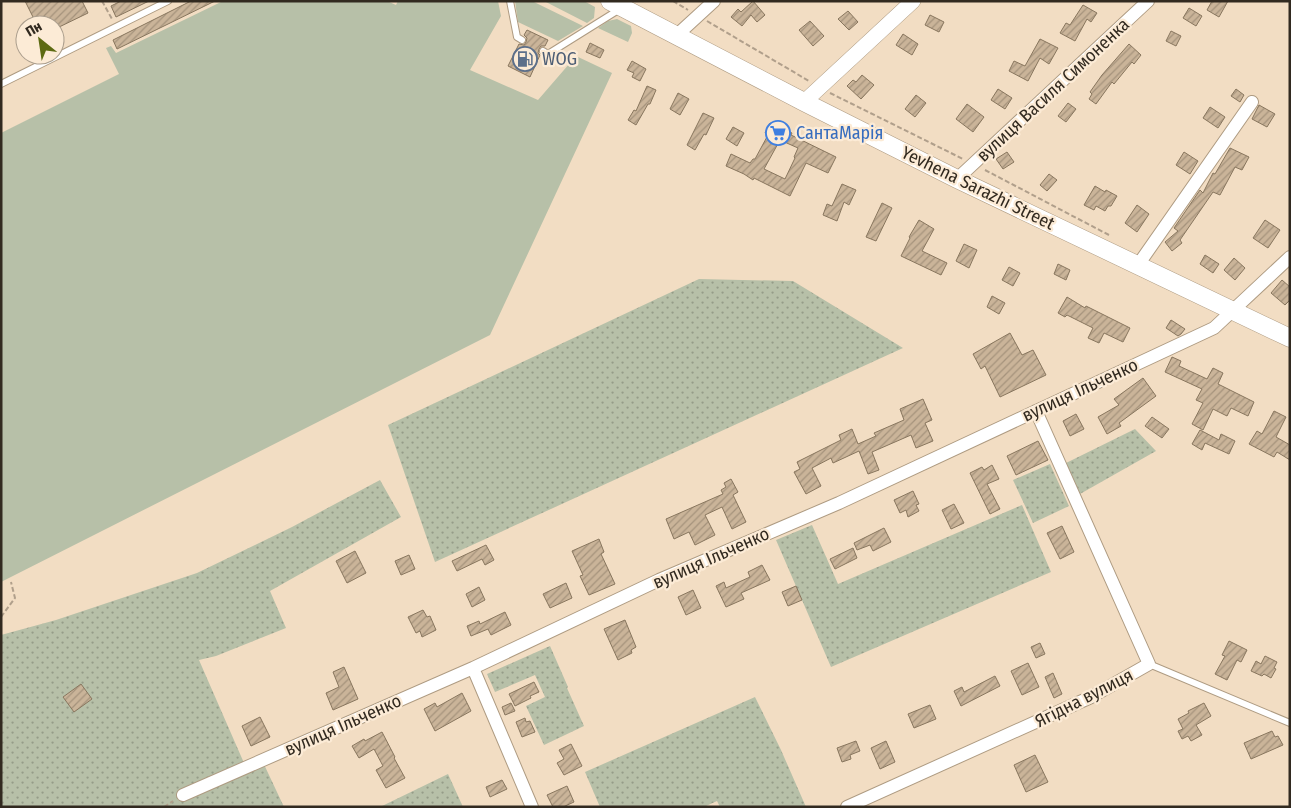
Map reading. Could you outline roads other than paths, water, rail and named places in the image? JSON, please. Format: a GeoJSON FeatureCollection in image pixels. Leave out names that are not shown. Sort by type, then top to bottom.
{"type":"FeatureCollection","features":[{"type":"Feature","properties":{"kind":"main road","name":"Yevhena Sarazhi Street"},"geometry":{"type":"LineString","coordinates":[[616,4],[804,102],[957,178],[1290,338]]}},
{"type":"Feature","properties":{"kind":"street"},"geometry":{"type":"LineString","coordinates":[[677,35],[714,1]]}},
{"type":"Feature","properties":{"kind":"street"},"geometry":{"type":"LineString","coordinates":[[804,102],[913,1]]}},
{"type":"Feature","properties":{"kind":"street","name":"вулиця Василя Симоненка"},"geometry":{"type":"LineString","coordinates":[[957,178],[1148,1]]}},
{"type":"Feature","properties":{"kind":"street"},"geometry":{"type":"LineString","coordinates":[[1138,265],[1252,102]]}},
{"type":"Feature","properties":{"kind":"street","name":"вулиця Ільченко"},"geometry":{"type":"LineString","coordinates":[[183,795],[473,668],[659,580],[839,503],[1214,328],[1290,257]]}},
{"type":"Feature","properties":{"kind":"street","name":"Ягідна вулиця"},"geometry":{"type":"LineString","coordinates":[[847,807],[1092,697],[1149,664],[1036,411]]}},
{"type":"Feature","properties":{"kind":"street"},"geometry":{"type":"LineString","coordinates":[[473,668],[532,807]]}},
{"type":"Feature","properties":{"kind":"lane"},"geometry":{"type":"LineString","coordinates":[[1,84],[168,1]]}},
{"type":"Feature","properties":{"kind":"lane"},"geometry":{"type":"LineString","coordinates":[[510,1],[517,37],[522,40]]}},
{"type":"Feature","properties":{"kind":"lane"},"geometry":{"type":"LineString","coordinates":[[543,51],[548,54],[591,28],[616,4]]}},
{"type":"Feature","properties":{"kind":"lane"},"geometry":{"type":"LineString","coordinates":[[1149,664],[1290,723]]}},
{"type":"Feature","properties":{"kind":"place","name":"WOG"},"geometry":{"type":"Point","coordinates":[525,59]}},
{"type":"Feature","properties":{"kind":"place","name":"СантаМарія"},"geometry":{"type":"Point","coordinates":[778,133]}}]}
